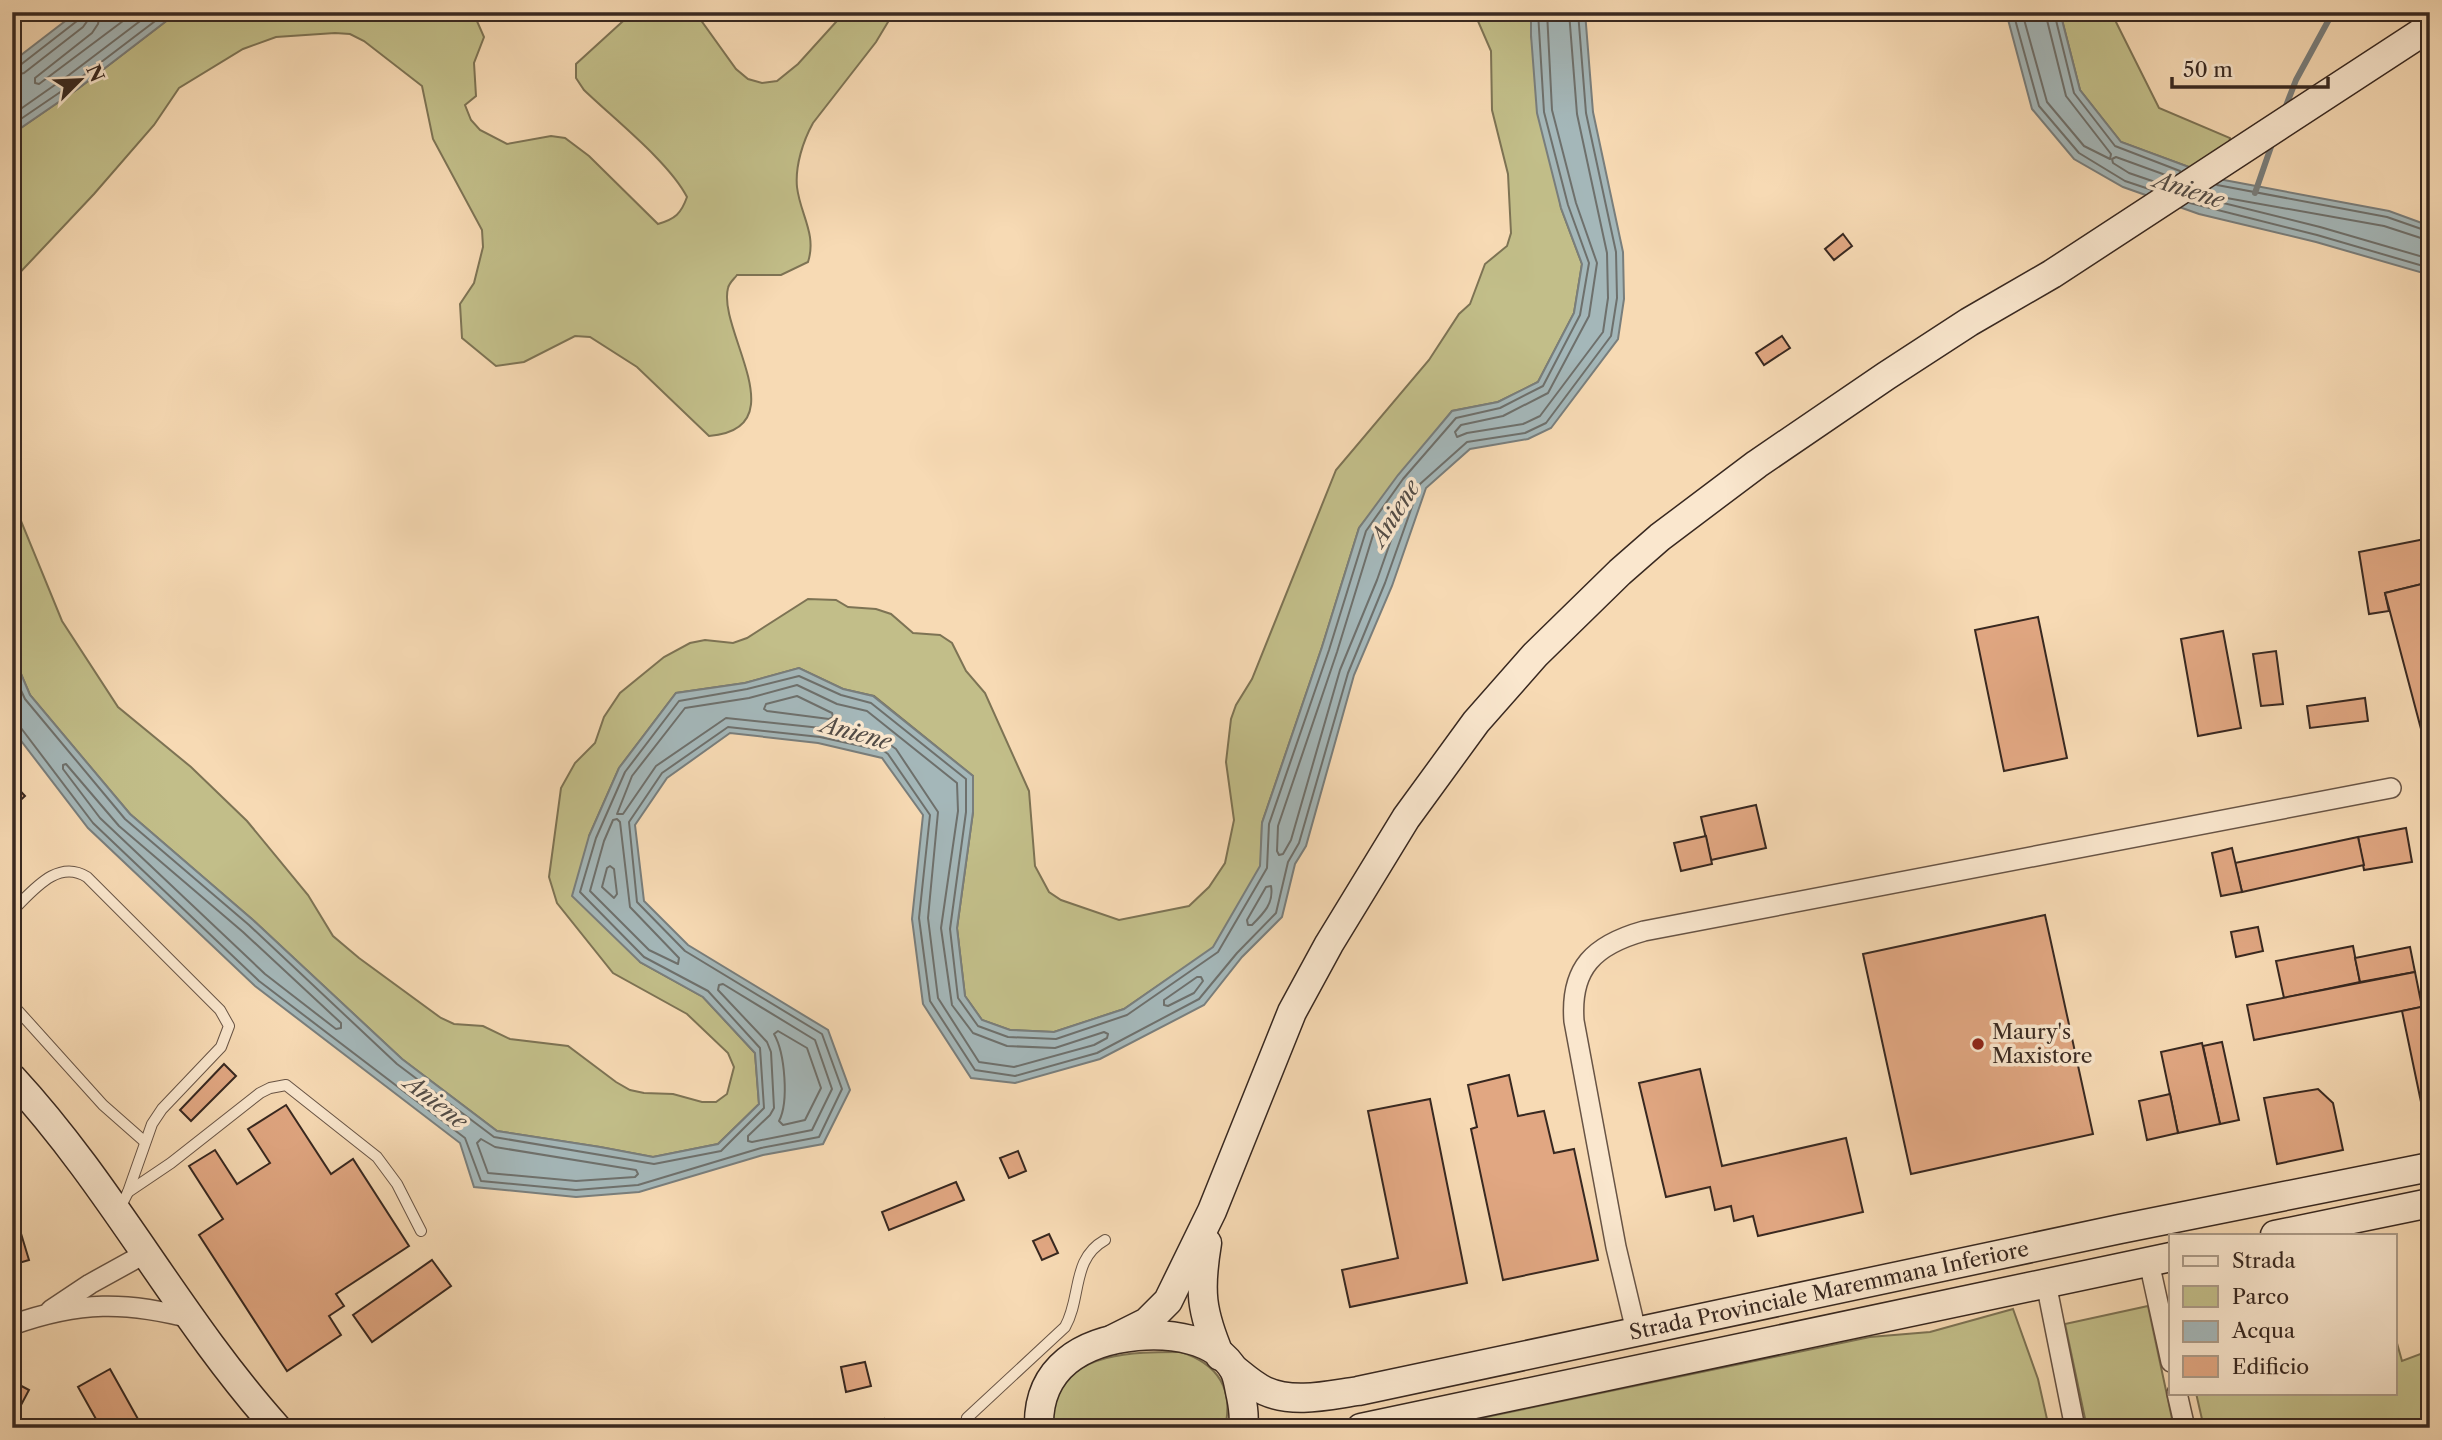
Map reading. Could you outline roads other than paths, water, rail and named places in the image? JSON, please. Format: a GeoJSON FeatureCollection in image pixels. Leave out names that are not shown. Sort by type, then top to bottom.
{"type":"FeatureCollection","features":[{"type":"Feature","properties":{"kind":"main road"},"geometry":{"type":"LineString","coordinates":[[1019,1428],[1039,1414],[1053,1378],[1069,1359],[1087,1347],[1113,1339],[1147,1322],[1168,1301],[1212,1211],[1292,1012],[1328,944],[1406,818],[1476,722],[1535,655],[1620,572],[1700,505],[1886,376],[1969,322],[2052,274],[2430,27]]}},
{"type":"Feature","properties":{"kind":"main road"},"geometry":{"type":"LineString","coordinates":[[12,1078],[56,1131],[123,1203],[146,1253],[236,1380],[277,1428]]}},
{"type":"Feature","properties":{"kind":"main road","name":"Strada Provinciale Maremmana Inferiore"},"geometry":{"type":"LineString","coordinates":[[1113,1339],[1151,1335],[1185,1337],[1227,1362],[1265,1391],[1291,1397],[1315,1397],[1358,1391],[2430,1167]]}},
{"type":"Feature","properties":{"kind":"main road"},"geometry":{"type":"LineString","coordinates":[[2280,1234],[2430,1203]]}},
{"type":"Feature","properties":{"kind":"main road"},"geometry":{"type":"LineString","coordinates":[[1212,1211],[1202,1271],[1201,1297],[1210,1332],[1227,1362],[1243,1411],[1243,1428]]}},
{"type":"Feature","properties":{"kind":"main road","name":"Strada Provinciale Maremmana Inferiore"},"geometry":{"type":"LineString","coordinates":[[1361,1428],[2160,1259]]}},
{"type":"Feature","properties":{"kind":"street"},"geometry":{"type":"LineString","coordinates":[[1636,1331],[1616,1247],[1574,1021],[1574,996],[1580,973],[1593,955],[1603,947],[1624,937],[1644,932],[2391,788]]}},
{"type":"Feature","properties":{"kind":"street"},"geometry":{"type":"LineString","coordinates":[[48,1312],[90,1283],[146,1253]]}},
{"type":"Feature","properties":{"kind":"street"},"geometry":{"type":"LineString","coordinates":[[2160,1259],[2169,1343]]}},
{"type":"Feature","properties":{"kind":"street"},"geometry":{"type":"LineString","coordinates":[[2046,1283],[2075,1428]]}},
{"type":"Feature","properties":{"kind":"street"},"geometry":{"type":"LineString","coordinates":[[12,1325],[48,1312],[128,1306],[162,1311],[194,1320]]}},
{"type":"Feature","properties":{"kind":"street"},"geometry":{"type":"LineString","coordinates":[[2178,1394],[2185,1428]]}},
{"type":"Feature","properties":{"kind":"lane"},"geometry":{"type":"LineString","coordinates":[[12,911],[52,875],[71,870],[79,872],[226,1017],[229,1032],[221,1047],[152,1124],[123,1203]]}},
{"type":"Feature","properties":{"kind":"lane"},"geometry":{"type":"LineString","coordinates":[[12,1004],[103,1105],[145,1142]]}},
{"type":"Feature","properties":{"kind":"lane"},"geometry":{"type":"LineString","coordinates":[[123,1203],[260,1093],[278,1085],[286,1085],[377,1157],[397,1184],[421,1231]]}},
{"type":"Feature","properties":{"kind":"lane"},"geometry":{"type":"LineString","coordinates":[[972,1428],[967,1418],[1065,1327],[1074,1307],[1081,1266],[1090,1251],[1105,1240]]}},
{"type":"Feature","properties":{"kind":"water"},"geometry":{"type":"Polygon","coordinates":[[[77,12],[178,12],[79,88],[12,134],[12,62],[77,12]]]}},
{"type":"Feature","properties":{"kind":"water","name":"Aniene"},"geometry":{"type":"Polygon","coordinates":[[[1531,12],[1585,12],[1593,112],[1623,252],[1624,299],[1618,339],[1551,428],[1528,439],[1470,449],[1426,488],[1392,586],[1354,675],[1306,846],[1295,864],[1282,917],[1242,957],[1204,1005],[1100,1059],[1015,1083],[971,1078],[923,1004],[912,919],[923,815],[882,758],[818,743],[730,733],[667,778],[635,825],[644,901],[688,945],[828,1030],[850,1090],[823,1144],[763,1155],[639,1192],[576,1197],[474,1187],[460,1143],[255,986],[88,828],[12,729],[12,653],[30,695],[130,814],[253,920],[402,1059],[497,1131],[653,1157],[718,1144],[759,1104],[755,1053],[703,997],[640,962],[572,896],[589,836],[619,768],[676,693],[745,683],[799,668],[843,689],[873,696],[973,776],[973,812],[957,928],[965,996],[982,1020],[1010,1030],[1054,1032],[1124,1009],[1213,947],[1260,866],[1262,823],[1359,528],[1398,475],[1452,411],[1498,402],[1538,382],[1574,313],[1582,264],[1561,208],[1537,113],[1531,12]]]}},
{"type":"Feature","properties":{"kind":"water","name":"Aniene"},"geometry":{"type":"Polygon","coordinates":[[[2006,12],[2060,12],[2080,90],[2121,142],[2224,180],[2389,211],[2430,226],[2430,275],[2316,242],[2199,214],[2123,187],[2074,159],[2032,109],[2006,12]]]}},
{"type":"Feature","properties":{"kind":"waterway"},"geometry":{"type":"LineString","coordinates":[[2284,111],[2296,80],[2333,12]]}},
{"type":"Feature","properties":{"kind":"waterway"},"geometry":{"type":"LineString","coordinates":[[2255,193],[2273,141]]}},
{"type":"Feature","properties":{"kind":"place","name":"Maury's Maxistore"},"geometry":{"type":"Point","coordinates":[1978,1044]}}]}
